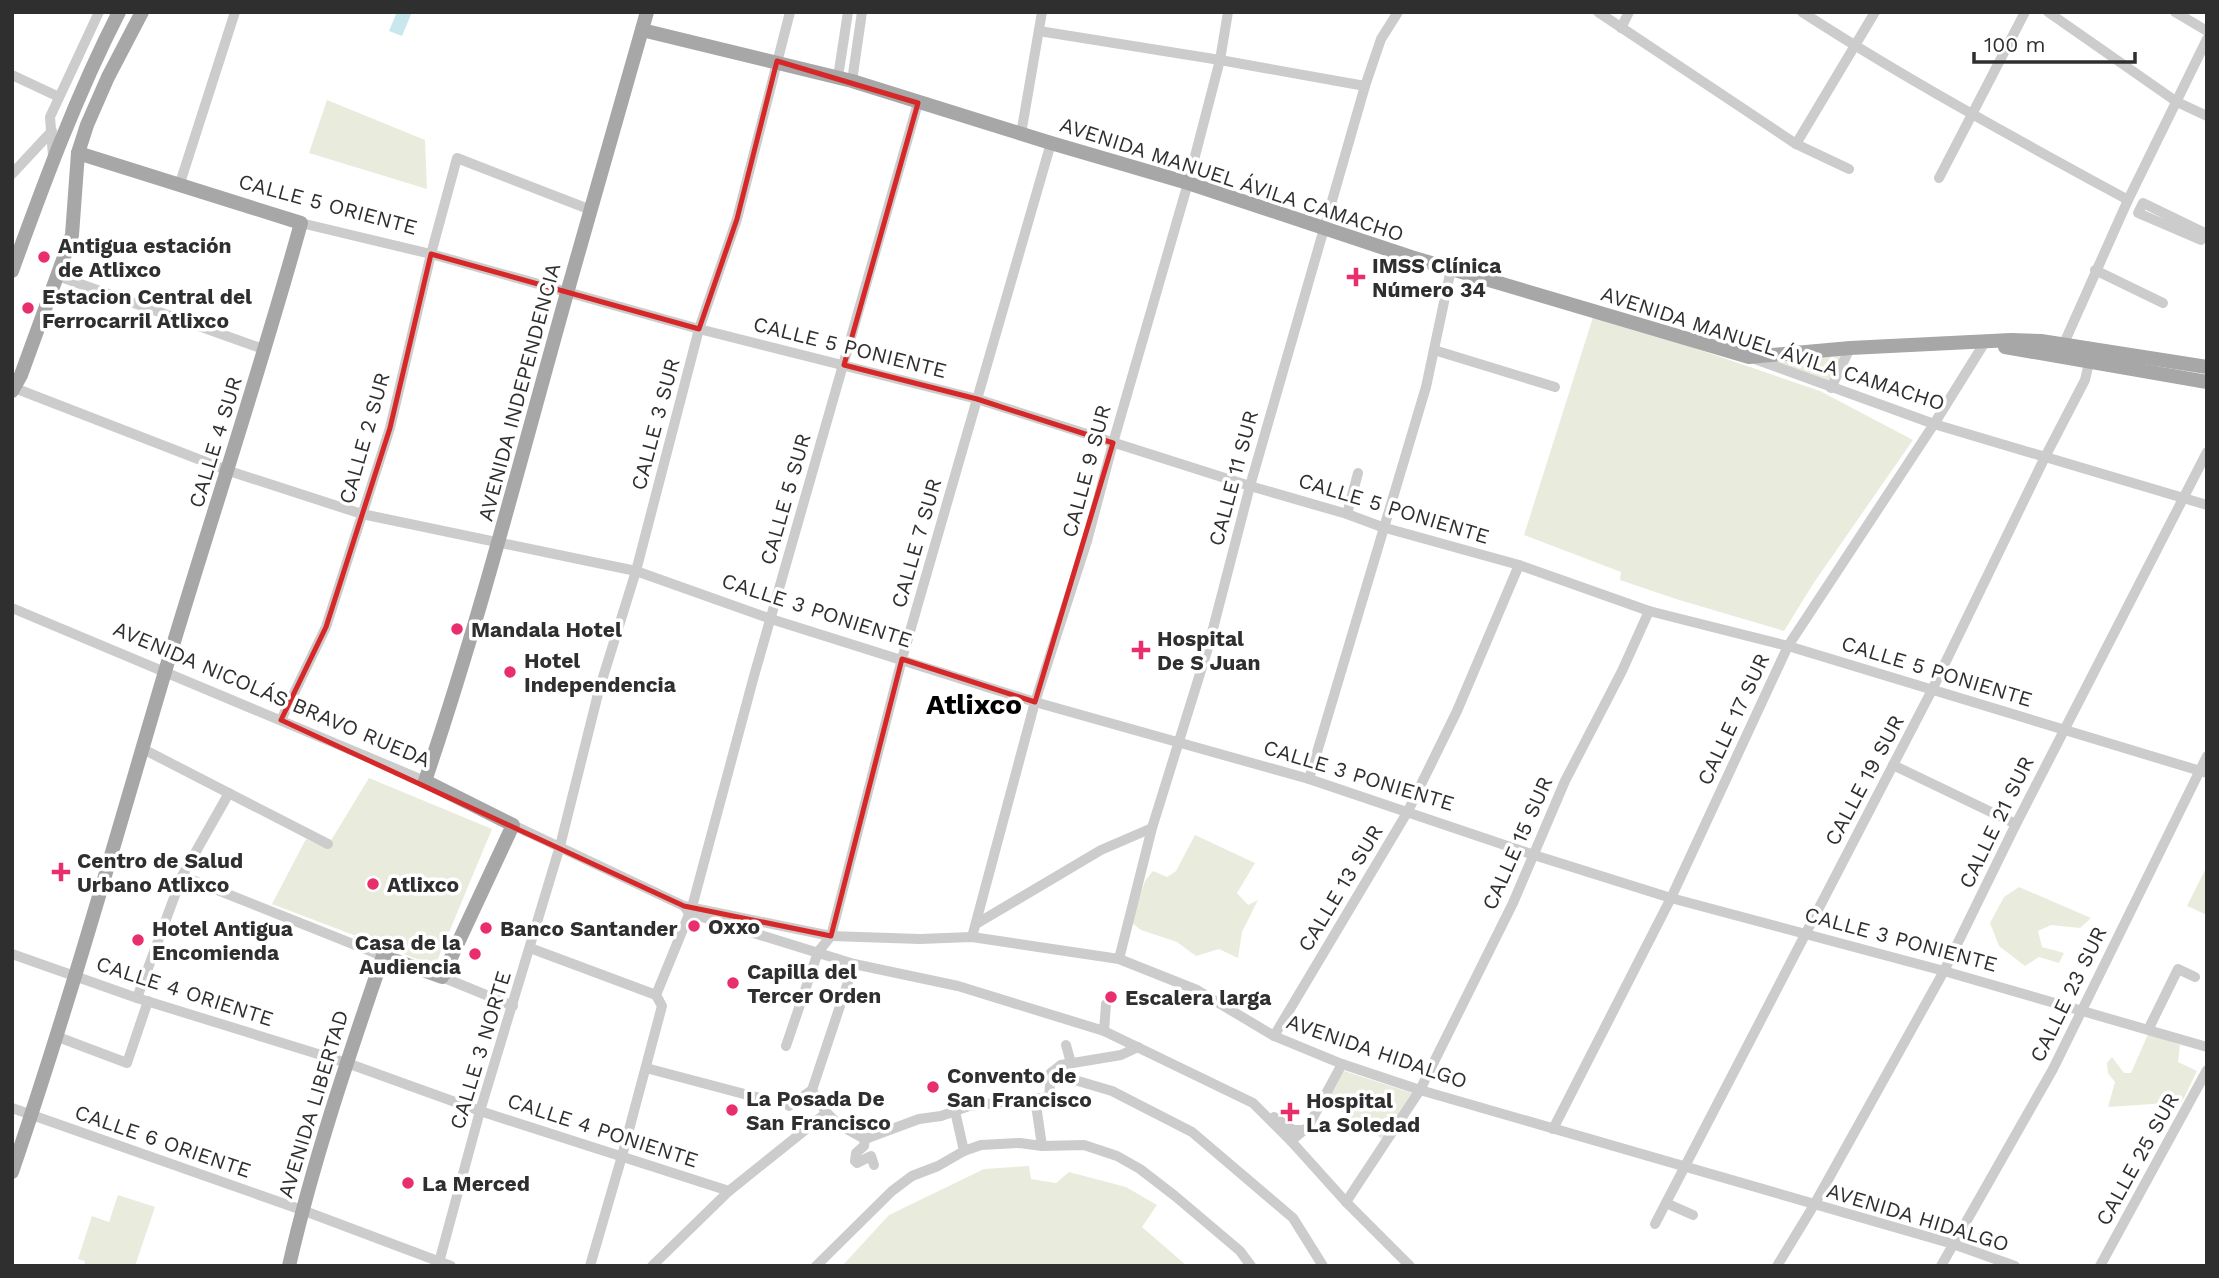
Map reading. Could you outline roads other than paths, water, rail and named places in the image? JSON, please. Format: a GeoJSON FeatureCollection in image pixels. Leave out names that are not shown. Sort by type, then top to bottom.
{"type":"FeatureCollection","features":[{"type":"Feature","properties":{"kind":"main road"},"geometry":{"type":"LineString","coordinates":[[12,271],[53,157],[89,71],[118,12]]}},
{"type":"Feature","properties":{"kind":"main road"},"geometry":{"type":"LineString","coordinates":[[13,389],[21,375],[72,235],[78,153],[87,125],[108,77],[142,12]]}},
{"type":"Feature","properties":{"kind":"main road","name":"AVENIDA INDEPENDENCIA"},"geometry":{"type":"LineString","coordinates":[[425,781],[461,676],[647,12]]}},
{"type":"Feature","properties":{"kind":"main road","name":"AVENIDA MANUEL ÁVILA CAMACHO"},"geometry":{"type":"LineString","coordinates":[[642,30],[845,79],[1051,144],[1188,183],[1451,269],[1749,358]]}},
{"type":"Feature","properties":{"kind":"main road","name":"CALLE 5 ORIENTE"},"geometry":{"type":"LineString","coordinates":[[78,153],[301,223]]}},
{"type":"Feature","properties":{"kind":"main road","name":"CALLE 4 SUR"},"geometry":{"type":"LineString","coordinates":[[12,1172],[58,1037],[74,975],[165,673],[266,350],[301,223]]}},
{"type":"Feature","properties":{"kind":"main road"},"geometry":{"type":"LineString","coordinates":[[1749,358],[1850,348],[1982,343],[2207,367]]}},
{"type":"Feature","properties":{"kind":"main road"},"geometry":{"type":"LineString","coordinates":[[2091,355],[2207,382]]}},
{"type":"Feature","properties":{"kind":"main road","name":"AVENIDA NICOLÁS BRAVO RUEDA"},"geometry":{"type":"LineString","coordinates":[[425,781],[513,825]]}},
{"type":"Feature","properties":{"kind":"main road"},"geometry":{"type":"LineString","coordinates":[[383,956],[442,977],[513,825]]}},
{"type":"Feature","properties":{"kind":"main road","name":"AVENIDA LIBERTAD"},"geometry":{"type":"LineString","coordinates":[[289,1266],[302,1210],[346,1063],[383,956]]}},
{"type":"Feature","properties":{"kind":"street"},"geometry":{"type":"LineString","coordinates":[[53,157],[50,117],[99,12]]}},
{"type":"Feature","properties":{"kind":"street"},"geometry":{"type":"LineString","coordinates":[[180,183],[235,12]]}},
{"type":"Feature","properties":{"kind":"street","name":"CALLE 3 SUR"},"geometry":{"type":"LineString","coordinates":[[560,846],[599,690],[636,571],[699,329],[737,219],[790,12]]}},
{"type":"Feature","properties":{"kind":"street"},"geometry":{"type":"LineString","coordinates":[[845,79],[849,12]]}},
{"type":"Feature","properties":{"kind":"street"},"geometry":{"type":"LineString","coordinates":[[845,79],[862,12]]}},
{"type":"Feature","properties":{"kind":"street"},"geometry":{"type":"LineString","coordinates":[[1021,134],[1042,12]]}},
{"type":"Feature","properties":{"kind":"street","name":"CALLE 9 SUR"},"geometry":{"type":"LineString","coordinates":[[972,937],[1035,702],[1087,541],[1188,183],[1220,60],[1228,12]]}},
{"type":"Feature","properties":{"kind":"street","name":"CALLE 11 SUR"},"geometry":{"type":"LineString","coordinates":[[1119,959],[1152,828],[1208,648],[1250,486],[1365,86],[1381,38],[1398,12]]}},
{"type":"Feature","properties":{"kind":"street"},"geometry":{"type":"LineString","coordinates":[[1598,12],[1796,144],[1849,169]]}},
{"type":"Feature","properties":{"kind":"street"},"geometry":{"type":"LineString","coordinates":[[1621,28],[1629,12]]}},
{"type":"Feature","properties":{"kind":"street"},"geometry":{"type":"LineString","coordinates":[[1802,12],[1855,47],[1972,115],[2140,209],[2143,203],[2204,237]]}},
{"type":"Feature","properties":{"kind":"street"},"geometry":{"type":"LineString","coordinates":[[1796,144],[1875,12]]}},
{"type":"Feature","properties":{"kind":"street"},"geometry":{"type":"LineString","coordinates":[[1939,178],[2025,12]]}},
{"type":"Feature","properties":{"kind":"street"},"geometry":{"type":"LineString","coordinates":[[2048,12],[2177,102],[2207,116]]}},
{"type":"Feature","properties":{"kind":"street"},"geometry":{"type":"LineString","coordinates":[[2175,12],[2207,32]]}},
{"type":"Feature","properties":{"kind":"street"},"geometry":{"type":"LineString","coordinates":[[1039,31],[1365,86]]}},
{"type":"Feature","properties":{"kind":"street"},"geometry":{"type":"LineString","coordinates":[[2061,350],[2128,201],[2204,54],[2207,39]]}},
{"type":"Feature","properties":{"kind":"street"},"geometry":{"type":"LineString","coordinates":[[12,75],[59,97]]}},
{"type":"Feature","properties":{"kind":"street","name":"CALLE 5 SUR"},"geometry":{"type":"LineString","coordinates":[[656,995],[688,909],[918,103]]}},
{"type":"Feature","properties":{"kind":"street"},"geometry":{"type":"LineString","coordinates":[[12,174],[52,131]]}},
{"type":"Feature","properties":{"kind":"street","name":"CALLE 7 SUR"},"geometry":{"type":"LineString","coordinates":[[818,952],[831,936],[902,659],[1051,144]]}},
{"type":"Feature","properties":{"kind":"street","name":"CALLE 2 SUR"},"geometry":{"type":"LineString","coordinates":[[281,720],[326,627],[390,428],[431,254],[457,158],[591,210]]}},
{"type":"Feature","properties":{"kind":"street","name":"CALLE 5 ORIENTE"},"geometry":{"type":"LineString","coordinates":[[301,223],[431,254],[567,292]]}},
{"type":"Feature","properties":{"kind":"street"},"geometry":{"type":"LineString","coordinates":[[1309,779],[1382,527],[1426,387],[1451,269]]}},
{"type":"Feature","properties":{"kind":"street"},"geometry":{"type":"LineString","coordinates":[[2095,270],[2163,303]]}},
{"type":"Feature","properties":{"kind":"street"},"geometry":{"type":"LineString","coordinates":[[58,276],[266,350]]}},
{"type":"Feature","properties":{"kind":"street","name":"CALLE 5 PONIENTE"},"geometry":{"type":"LineString","coordinates":[[567,292],[699,329],[977,399],[1382,527],[1519,565],[1649,611],[1788,646],[2204,772]]}},
{"type":"Feature","properties":{"kind":"street","name":"CALLE 17 SUR"},"geometry":{"type":"LineString","coordinates":[[1553,1129],[1671,898],[1788,646],[1934,424],[1982,343]]}},
{"type":"Feature","properties":{"kind":"street"},"geometry":{"type":"LineString","coordinates":[[1832,388],[1850,348]]}},
{"type":"Feature","properties":{"kind":"street"},"geometry":{"type":"LineString","coordinates":[[1434,350],[1555,387]]}},
{"type":"Feature","properties":{"kind":"street","name":"CALLE 19 SUR"},"geometry":{"type":"LineString","coordinates":[[1655,1224],[1932,691],[2085,380],[2091,355]]}},
{"type":"Feature","properties":{"kind":"street","name":"AVENIDA MANUEL ÁVILA CAMACHO"},"geometry":{"type":"LineString","coordinates":[[1749,358],[1934,424],[2207,505]]}},
{"type":"Feature","properties":{"kind":"street","name":"CALLE 3 PONIENTE"},"geometry":{"type":"LineString","coordinates":[[13,389],[229,471],[362,514],[636,571],[771,619],[1035,702],[1309,779],[1671,898],[1944,971],[2149,1028],[2207,1047]]}},
{"type":"Feature","properties":{"kind":"street","name":"CALLE 21 SUR"},"geometry":{"type":"LineString","coordinates":[[1777,1266],[1814,1205],[1944,971],[2015,824],[2207,452]]}},
{"type":"Feature","properties":{"kind":"street"},"geometry":{"type":"LineString","coordinates":[[1347,514],[1358,473]]}},
{"type":"Feature","properties":{"kind":"street","name":"CALLE 13 SUR"},"geometry":{"type":"LineString","coordinates":[[1274,1036],[1408,811],[1458,711],[1519,565]]}},
{"type":"Feature","properties":{"kind":"street","name":"AVENIDA NICOLÁS BRAVO RUEDA"},"geometry":{"type":"LineString","coordinates":[[12,608],[425,781]]}},
{"type":"Feature","properties":{"kind":"street","name":"CALLE 15 SUR"},"geometry":{"type":"LineString","coordinates":[[1346,1202],[1420,1090],[1513,903],[1565,780],[1622,671],[1649,611]]}},
{"type":"Feature","properties":{"kind":"street"},"geometry":{"type":"LineString","coordinates":[[143,749],[328,844]]}},
{"type":"Feature","properties":{"kind":"street","name":"CALLE 23 SUR"},"geometry":{"type":"LineString","coordinates":[[1941,1266],[2053,1069],[2204,772],[2207,755]]}},
{"type":"Feature","properties":{"kind":"street"},"geometry":{"type":"LineString","coordinates":[[1893,765],[2015,824]]}},
{"type":"Feature","properties":{"kind":"street"},"geometry":{"type":"LineString","coordinates":[[58,1037],[127,1063],[142,999],[182,876],[229,793]]}},
{"type":"Feature","properties":{"kind":"street","name":"AVENIDA HIDALGO"},"geometry":{"type":"LineString","coordinates":[[513,825],[688,909],[854,964],[958,986],[1104,1031],[1252,1103]]}},
{"type":"Feature","properties":{"kind":"street"},"geometry":{"type":"LineString","coordinates":[[976,924],[1101,850],[1152,828]]}},
{"type":"Feature","properties":{"kind":"street","name":"CALLE 3 NORTE"},"geometry":{"type":"LineString","coordinates":[[438,1264],[480,1111],[560,846]]}},
{"type":"Feature","properties":{"kind":"street"},"geometry":{"type":"LineString","coordinates":[[182,876],[383,956]]}},
{"type":"Feature","properties":{"kind":"street","name":"AVENIDA HIDALGO"},"geometry":{"type":"LineString","coordinates":[[688,909],[831,936],[920,939],[972,937],[1119,959],[1197,990],[1274,1036],[1342,1064],[1420,1090],[1953,1244],[2015,1266]]}},
{"type":"Feature","properties":{"kind":"street"},"geometry":{"type":"LineString","coordinates":[[530,948],[656,995],[662,1006],[590,1266]]}},
{"type":"Feature","properties":{"kind":"street"},"geometry":{"type":"LineString","coordinates":[[786,1046],[818,952]]}},
{"type":"Feature","properties":{"kind":"street","name":"CALLE 4 ORIENTE"},"geometry":{"type":"LineString","coordinates":[[12,954],[142,999],[346,1063]]}},
{"type":"Feature","properties":{"kind":"street"},"geometry":{"type":"LineString","coordinates":[[789,1106],[811,1090],[854,964]]}},
{"type":"Feature","properties":{"kind":"street"},"geometry":{"type":"LineString","coordinates":[[2149,1028],[2178,969],[2195,977]]}},
{"type":"Feature","properties":{"kind":"street"},"geometry":{"type":"LineString","coordinates":[[442,977],[513,1006]]}},
{"type":"Feature","properties":{"kind":"street"},"geometry":{"type":"LineString","coordinates":[[1104,1031],[1106,1004]]}},
{"type":"Feature","properties":{"kind":"street"},"geometry":{"type":"LineString","coordinates":[[1066,1045],[1071,1063]]}},
{"type":"Feature","properties":{"kind":"street"},"geometry":{"type":"LineString","coordinates":[[811,1090],[825,1114],[840,1126],[866,1139],[919,1119],[969,1106],[1049,1097],[1052,1073],[1057,1067],[1121,1055],[1138,1047]]}},
{"type":"Feature","properties":{"kind":"street","name":"CALLE 4 PONIENTE"},"geometry":{"type":"LineString","coordinates":[[346,1063],[480,1111],[729,1191]]}},
{"type":"Feature","properties":{"kind":"street"},"geometry":{"type":"LineString","coordinates":[[1292,1141],[1308,1127],[1342,1064]]}},
{"type":"Feature","properties":{"kind":"street"},"geometry":{"type":"LineString","coordinates":[[646,1068],[767,1100]]}},
{"type":"Feature","properties":{"kind":"street","name":"CALLE 25 SUR"},"geometry":{"type":"LineString","coordinates":[[2100,1266],[2207,1070]]}},
{"type":"Feature","properties":{"kind":"street"},"geometry":{"type":"LineString","coordinates":[[1052,1073],[1112,1091],[1192,1132],[1293,1218],[1323,1266]]}},
{"type":"Feature","properties":{"kind":"street"},"geometry":{"type":"LineString","coordinates":[[1035,1098],[1042,1146]]}},
{"type":"Feature","properties":{"kind":"street"},"geometry":{"type":"LineString","coordinates":[[1252,1103],[1293,1130],[1303,1130]]}},
{"type":"Feature","properties":{"kind":"street"},"geometry":{"type":"LineString","coordinates":[[1252,1103],[1292,1141],[1346,1202],[1410,1266]]}},
{"type":"Feature","properties":{"kind":"street","name":"CALLE 6 ORIENTE"},"geometry":{"type":"LineString","coordinates":[[12,1108],[302,1210],[438,1264],[451,1266]]}},
{"type":"Feature","properties":{"kind":"street"},"geometry":{"type":"LineString","coordinates":[[955,1111],[964,1151]]}},
{"type":"Feature","properties":{"kind":"street"},"geometry":{"type":"LineString","coordinates":[[652,1266],[729,1191],[825,1114]]}},
{"type":"Feature","properties":{"kind":"street"},"geometry":{"type":"LineString","coordinates":[[866,1139],[864,1146],[856,1153],[855,1161],[857,1163],[871,1156],[874,1165]]}},
{"type":"Feature","properties":{"kind":"street"},"geometry":{"type":"LineString","coordinates":[[816,1266],[892,1191],[912,1176],[981,1145],[1020,1143],[1042,1146],[1084,1145],[1117,1156],[1140,1169],[1240,1251],[1251,1266]]}},
{"type":"Feature","properties":{"kind":"street"},"geometry":{"type":"LineString","coordinates":[[1666,1203],[1693,1215]]}},
{"type":"Feature","properties":{"kind":"street"},"geometry":{"type":"LineString","coordinates":[[862,1222],[871,1231]]}},
{"type":"Feature","properties":{"kind":"water"},"geometry":{"type":"Polygon","coordinates":[[[397,12],[412,12],[402,36],[389,31],[397,12]]]}},
{"type":"Feature","properties":{"kind":"place","name":"Antigua estación de Atlixco"},"geometry":{"type":"Point","coordinates":[44,257]}},
{"type":"Feature","properties":{"kind":"place","name":"IMSS Clínica Número 34"},"geometry":{"type":"Point","coordinates":[1356,277]}},
{"type":"Feature","properties":{"kind":"place","name":"Estacion Central del Ferrocarril Atlixco"},"geometry":{"type":"Point","coordinates":[28,308]}},
{"type":"Feature","properties":{"kind":"place","name":"Mandala Hotel"},"geometry":{"type":"Point","coordinates":[457,629]}},
{"type":"Feature","properties":{"kind":"place","name":"Hospital De S Juan"},"geometry":{"type":"Point","coordinates":[1141,650]}},
{"type":"Feature","properties":{"kind":"place","name":"Hotel Independencia"},"geometry":{"type":"Point","coordinates":[510,672]}},
{"type":"Feature","properties":{"kind":"place","name":"Centro de Salud Urbano Atlixco"},"geometry":{"type":"Point","coordinates":[61,872]}},
{"type":"Feature","properties":{"kind":"place","name":"Atlixco"},"geometry":{"type":"Point","coordinates":[373,884]}},
{"type":"Feature","properties":{"kind":"place","name":"Oxxo"},"geometry":{"type":"Point","coordinates":[694,926]}},
{"type":"Feature","properties":{"kind":"place","name":"Banco Santander"},"geometry":{"type":"Point","coordinates":[486,928]}},
{"type":"Feature","properties":{"kind":"place","name":"Hotel Antigua Encomienda"},"geometry":{"type":"Point","coordinates":[138,940]}},
{"type":"Feature","properties":{"kind":"place","name":"Casa de la Audiencia"},"geometry":{"type":"Point","coordinates":[475,954]}},
{"type":"Feature","properties":{"kind":"place","name":"Capilla del Tercer Orden"},"geometry":{"type":"Point","coordinates":[733,983]}},
{"type":"Feature","properties":{"kind":"place","name":"Escalera larga"},"geometry":{"type":"Point","coordinates":[1111,997]}},
{"type":"Feature","properties":{"kind":"place","name":"Convento de San Francisco"},"geometry":{"type":"Point","coordinates":[933,1087]}},
{"type":"Feature","properties":{"kind":"place","name":"La Posada De San Francisco"},"geometry":{"type":"Point","coordinates":[732,1110]}},
{"type":"Feature","properties":{"kind":"place","name":"Hospital La Soledad"},"geometry":{"type":"Point","coordinates":[1290,1112]}},
{"type":"Feature","properties":{"kind":"place","name":"La Merced"},"geometry":{"type":"Point","coordinates":[408,1183]}},
{"type":"Feature","properties":{"kind":"district","name":"Atlixco"},"geometry":{"type":"Point","coordinates":[974,704]}}]}
